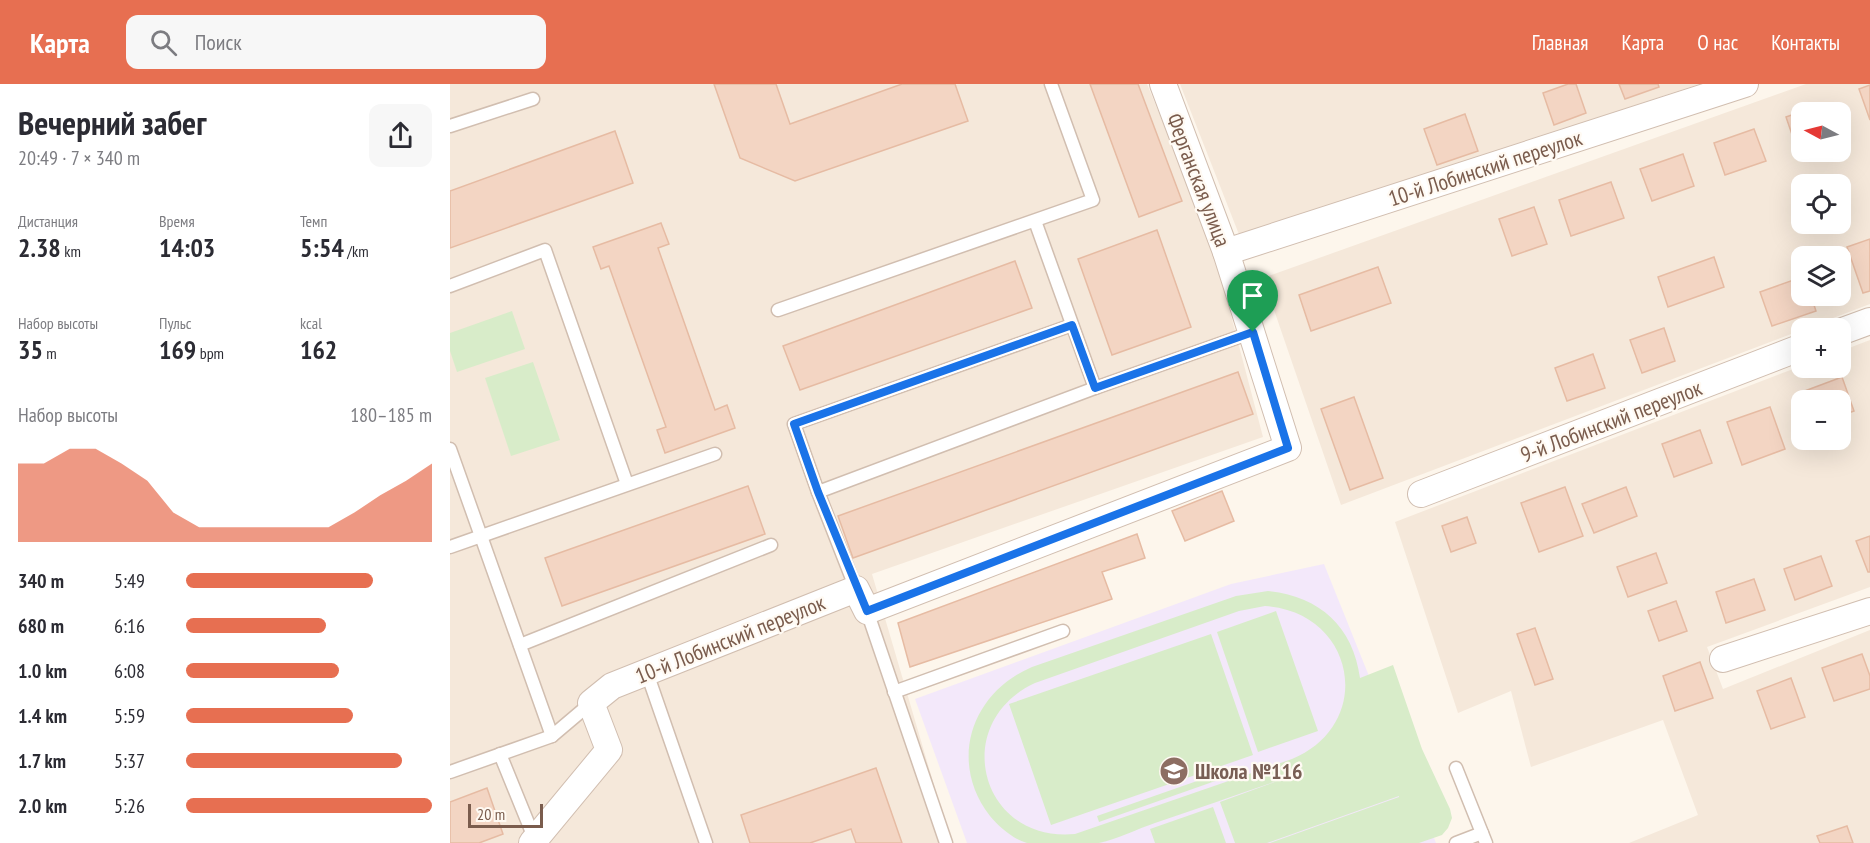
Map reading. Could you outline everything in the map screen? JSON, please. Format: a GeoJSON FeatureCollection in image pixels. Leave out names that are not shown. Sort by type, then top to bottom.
{"type":"FeatureCollection","features":[{"type":"Feature","properties":{"kind":"street","name":"Ферганская улица"},"geometry":{"type":"LineString","coordinates":[[1163,84],[1226,252],[1288,448]]}},
{"type":"Feature","properties":{"kind":"street","name":"10-й Лобинский переулок"},"geometry":{"type":"LineString","coordinates":[[1226,252],[1744,84]]}},
{"type":"Feature","properties":{"kind":"street"},"geometry":{"type":"LineString","coordinates":[[1851,328],[1870,321]]}},
{"type":"Feature","properties":{"kind":"street","name":"9-й Лобинский переулок"},"geometry":{"type":"LineString","coordinates":[[1421,494],[1791,351]]}},
{"type":"Feature","properties":{"kind":"street","name":"10-й Лобинский переулок"},"geometry":{"type":"LineString","coordinates":[[591,704],[612,687],[647,673],[862,600],[1288,448]]}},
{"type":"Feature","properties":{"kind":"street"},"geometry":{"type":"LineString","coordinates":[[1723,659],[1870,611]]}},
{"type":"Feature","properties":{"kind":"street"},"geometry":{"type":"LineString","coordinates":[[533,841],[609,750],[591,704]]}},
{"type":"Feature","properties":{"kind":"lane"},"geometry":{"type":"LineString","coordinates":[[778,310],[1093,200],[1051,84]]}},
{"type":"Feature","properties":{"kind":"lane"},"geometry":{"type":"LineString","coordinates":[[450,126],[532,99]]}},
{"type":"Feature","properties":{"kind":"lane"},"geometry":{"type":"LineString","coordinates":[[1035,220],[1095,388]]}},
{"type":"Feature","properties":{"kind":"lane"},"geometry":{"type":"LineString","coordinates":[[450,286],[545,250],[627,484]]}},
{"type":"Feature","properties":{"kind":"lane"},"geometry":{"type":"LineString","coordinates":[[946,843],[862,600],[818,492],[794,424],[1072,325]]}},
{"type":"Feature","properties":{"kind":"lane"},"geometry":{"type":"LineString","coordinates":[[818,492],[1095,388],[1253,332]]}},
{"type":"Feature","properties":{"kind":"lane"},"geometry":{"type":"LineString","coordinates":[[450,450],[552,736]]}},
{"type":"Feature","properties":{"kind":"lane"},"geometry":{"type":"LineString","coordinates":[[450,547],[715,454]]}},
{"type":"Feature","properties":{"kind":"lane"},"geometry":{"type":"LineString","coordinates":[[520,645],[771,545]]}},
{"type":"Feature","properties":{"kind":"lane"},"geometry":{"type":"LineString","coordinates":[[894,692],[1064,631]]}},
{"type":"Feature","properties":{"kind":"lane"},"geometry":{"type":"LineString","coordinates":[[647,673],[706,843]]}},
{"type":"Feature","properties":{"kind":"lane"},"geometry":{"type":"LineString","coordinates":[[450,772],[552,736],[591,704]]}},
{"type":"Feature","properties":{"kind":"lane"},"geometry":{"type":"LineString","coordinates":[[500,754],[533,841]]}},
{"type":"Feature","properties":{"kind":"lane"},"geometry":{"type":"LineString","coordinates":[[1456,768],[1484,838],[1456,843]]}},
{"type":"Feature","properties":{"kind":"shaded area"},"geometry":{"type":"Polygon","coordinates":[[[450,84],[1147,84],[1210,236],[1263,437],[872,574],[951,843],[450,843],[450,84]]]}},
{"type":"Feature","properties":{"kind":"shaded area"},"geometry":{"type":"Polygon","coordinates":[[[1180,84],[1699,84],[1240,237],[1180,84]]]}},
{"type":"Feature","properties":{"kind":"shaded area"},"geometry":{"type":"Polygon","coordinates":[[[1806,84],[1870,84],[1870,304],[1833,318],[1791,318],[1791,334],[1341,505],[1263,278],[1806,84]]]}},
{"type":"Feature","properties":{"kind":"shaded area"},"geometry":{"type":"Polygon","coordinates":[[[1870,340],[1870,587],[1707,647],[1723,689],[1870,630],[1870,843],[1629,843],[1698,815],[1663,720],[1531,767],[1511,691],[1458,713],[1395,522],[1791,370],[1791,378],[1851,378],[1851,347],[1870,340]]]}},
{"type":"Feature","properties":{"kind":"shaded area","name":"Школа №116"},"geometry":{"type":"Polygon","coordinates":[[[1324,564],[1436,843],[967,843],[915,699],[1231,584],[1324,564]]]}},
{"type":"Feature","properties":{"kind":"green space"},"geometry":{"type":"Polygon","coordinates":[[[512,311],[525,349],[457,372],[450,351],[450,333],[512,311]]]}},
{"type":"Feature","properties":{"kind":"green space"},"geometry":{"type":"Polygon","coordinates":[[[533,362],[560,440],[511,456],[485,378],[533,362]]]}},
{"type":"Feature","properties":{"kind":"green space"},"geometry":{"type":"Polygon","coordinates":[[[1268,591],[1303,599],[1318,607],[1341,629],[1350,643],[1360,678],[1393,665],[1422,749],[1450,809],[1452,818],[1442,835],[1419,843],[1270,843],[1399,796],[1267,843],[1235,843],[1220,802],[1280,780],[1099,843],[1027,843],[1012,836],[990,816],[977,795],[970,774],[969,752],[972,731],[981,711],[994,694],[1011,679],[1032,667],[1236,596],[1268,591]],[[1265,606],[1239,611],[1035,683],[1008,701],[992,725],[985,751],[987,777],[998,801],[1017,820],[1042,832],[1075,834],[1292,759],[1319,743],[1336,721],[1344,697],[1344,672],[1336,648],[1319,628],[1296,613],[1265,606]]]}},
{"type":"Feature","properties":{"kind":"green space"},"geometry":{"type":"Polygon","coordinates":[[[1276,611],[1318,731],[1258,752],[1217,632],[1276,611]]]}},
{"type":"Feature","properties":{"kind":"green space"},"geometry":{"type":"Polygon","coordinates":[[[1211,634],[1253,755],[1051,825],[1009,704],[1211,634]]]}},
{"type":"Feature","properties":{"kind":"green space"},"geometry":{"type":"Polygon","coordinates":[[[1237,767],[1238,773],[1099,822],[1097,816],[1237,767]]]}},
{"type":"Feature","properties":{"kind":"green space"},"geometry":{"type":"Polygon","coordinates":[[[1213,807],[1226,843],[1155,843],[1150,829],[1213,807]]]}},
{"type":"Feature","properties":{"kind":"building"},"geometry":{"type":"Polygon","coordinates":[[[714,84],[776,84],[790,124],[902,84],[955,84],[968,121],[795,181],[740,158],[714,84]]]}},
{"type":"Feature","properties":{"kind":"building"},"geometry":{"type":"Polygon","coordinates":[[[1090,84],[1138,84],[1182,201],[1139,217],[1090,84]]]}},
{"type":"Feature","properties":{"kind":"building"},"geometry":{"type":"Polygon","coordinates":[[[1568,84],[1576,84],[1586,113],[1554,125],[1543,93],[1568,84]]]}},
{"type":"Feature","properties":{"kind":"building"},"geometry":{"type":"Polygon","coordinates":[[[1619,84],[1658,84],[1659,87],[1625,99],[1619,84]]]}},
{"type":"Feature","properties":{"kind":"building"},"geometry":{"type":"Polygon","coordinates":[[[1870,85],[1870,120],[1859,89],[1870,85]]]}},
{"type":"Feature","properties":{"kind":"building"},"geometry":{"type":"Polygon","coordinates":[[[1465,114],[1478,151],[1437,165],[1424,129],[1465,114]]]}},
{"type":"Feature","properties":{"kind":"building"},"geometry":{"type":"Polygon","coordinates":[[[1791,115],[1791,132],[1786,117],[1791,115]]]}},
{"type":"Feature","properties":{"kind":"building"},"geometry":{"type":"Polygon","coordinates":[[[1754,129],[1766,161],[1725,175],[1714,143],[1754,129]]]}},
{"type":"Feature","properties":{"kind":"building"},"geometry":{"type":"Polygon","coordinates":[[[615,131],[633,183],[450,248],[450,191],[615,131]]]}},
{"type":"Feature","properties":{"kind":"building"},"geometry":{"type":"Polygon","coordinates":[[[1683,154],[1694,186],[1652,201],[1640,169],[1683,154]]]}},
{"type":"Feature","properties":{"kind":"building"},"geometry":{"type":"Polygon","coordinates":[[[1611,182],[1624,218],[1571,236],[1559,200],[1611,182]]]}},
{"type":"Feature","properties":{"kind":"building"},"geometry":{"type":"Polygon","coordinates":[[[1534,207],[1547,244],[1512,256],[1499,219],[1534,207]]]}},
{"type":"Feature","properties":{"kind":"building"},"geometry":{"type":"Polygon","coordinates":[[[661,223],[669,244],[658,248],[715,410],[727,405],[735,428],[665,453],[657,430],[666,427],[609,266],[601,269],[593,247],[661,223]]]}},
{"type":"Feature","properties":{"kind":"building"},"geometry":{"type":"Polygon","coordinates":[[[1157,230],[1191,327],[1112,355],[1078,259],[1157,230]]]}},
{"type":"Feature","properties":{"kind":"building"},"geometry":{"type":"Polygon","coordinates":[[[1870,239],[1870,291],[1863,293],[1851,258],[1850,246],[1870,239]]]}},
{"type":"Feature","properties":{"kind":"building"},"geometry":{"type":"Polygon","coordinates":[[[1714,257],[1724,287],[1668,307],[1658,277],[1714,257]]]}},
{"type":"Feature","properties":{"kind":"building"},"geometry":{"type":"Polygon","coordinates":[[[1015,261],[1032,308],[800,390],[783,346],[1015,261]]]}},
{"type":"Feature","properties":{"kind":"building"},"geometry":{"type":"Polygon","coordinates":[[[1378,267],[1391,303],[1311,331],[1299,295],[1378,267]]]}},
{"type":"Feature","properties":{"kind":"building"},"geometry":{"type":"Polygon","coordinates":[[[1791,281],[1791,306],[1814,306],[1816,311],[1772,326],[1760,292],[1791,281]]]}},
{"type":"Feature","properties":{"kind":"building"},"geometry":{"type":"Polygon","coordinates":[[[1664,328],[1675,361],[1642,373],[1630,340],[1664,328]]]}},
{"type":"Feature","properties":{"kind":"building"},"geometry":{"type":"Polygon","coordinates":[[[1593,354],[1605,388],[1567,401],[1555,368],[1593,354]]]}},
{"type":"Feature","properties":{"kind":"building"},"geometry":{"type":"Polygon","coordinates":[[[1238,372],[1253,414],[853,558],[838,516],[1238,372]]]}},
{"type":"Feature","properties":{"kind":"building"},"geometry":{"type":"Polygon","coordinates":[[[1842,378],[1847,390],[1807,390],[1842,378]]]}},
{"type":"Feature","properties":{"kind":"building"},"geometry":{"type":"Polygon","coordinates":[[[1354,397],[1383,478],[1350,490],[1321,409],[1354,397]]]}},
{"type":"Feature","properties":{"kind":"building"},"geometry":{"type":"Polygon","coordinates":[[[1770,407],[1785,449],[1742,465],[1727,422],[1770,407]]]}},
{"type":"Feature","properties":{"kind":"building"},"geometry":{"type":"Polygon","coordinates":[[[1700,430],[1712,463],[1674,477],[1662,444],[1700,430]]]}},
{"type":"Feature","properties":{"kind":"building"},"geometry":{"type":"Polygon","coordinates":[[[748,486],[765,534],[562,606],[545,558],[748,486]]]}},
{"type":"Feature","properties":{"kind":"building"},"geometry":{"type":"Polygon","coordinates":[[[1565,487],[1583,536],[1539,552],[1521,503],[1565,487]]]}},
{"type":"Feature","properties":{"kind":"building"},"geometry":{"type":"Polygon","coordinates":[[[1626,487],[1637,516],[1594,533],[1582,504],[1626,487]]]}},
{"type":"Feature","properties":{"kind":"building"},"geometry":{"type":"Polygon","coordinates":[[[1222,491],[1234,521],[1185,541],[1172,511],[1222,491]]]}},
{"type":"Feature","properties":{"kind":"building"},"geometry":{"type":"Polygon","coordinates":[[[1467,517],[1476,543],[1451,552],[1442,526],[1467,517]]]}},
{"type":"Feature","properties":{"kind":"building"},"geometry":{"type":"Polygon","coordinates":[[[1137,534],[1145,558],[1102,572],[1112,599],[910,667],[898,623],[1137,534]]]}},
{"type":"Feature","properties":{"kind":"building"},"geometry":{"type":"Polygon","coordinates":[[[1870,536],[1870,572],[1868,572],[1856,541],[1870,536]]]}},
{"type":"Feature","properties":{"kind":"building"},"geometry":{"type":"Polygon","coordinates":[[[1656,553],[1667,583],[1628,597],[1617,567],[1656,553]]]}},
{"type":"Feature","properties":{"kind":"building"},"geometry":{"type":"Polygon","coordinates":[[[1821,556],[1832,586],[1795,600],[1784,569],[1821,556]]]}},
{"type":"Feature","properties":{"kind":"building"},"geometry":{"type":"Polygon","coordinates":[[[1754,579],[1765,610],[1726,623],[1716,592],[1754,579]]]}},
{"type":"Feature","properties":{"kind":"building"},"geometry":{"type":"Polygon","coordinates":[[[1676,601],[1687,631],[1659,641],[1648,611],[1676,601]]]}},
{"type":"Feature","properties":{"kind":"building"},"geometry":{"type":"Polygon","coordinates":[[[1535,628],[1553,679],[1535,685],[1517,634],[1535,628]]]}},
{"type":"Feature","properties":{"kind":"building"},"geometry":{"type":"Polygon","coordinates":[[[1862,654],[1870,676],[1870,689],[1834,701],[1822,668],[1862,654]]]}},
{"type":"Feature","properties":{"kind":"building"},"geometry":{"type":"Polygon","coordinates":[[[1700,662],[1713,698],[1675,711],[1663,676],[1700,662]]]}},
{"type":"Feature","properties":{"kind":"building"},"geometry":{"type":"Polygon","coordinates":[[[1791,678],[1805,717],[1771,729],[1757,691],[1791,678]]]}},
{"type":"Feature","properties":{"kind":"building"},"geometry":{"type":"Polygon","coordinates":[[[876,768],[902,843],[856,843],[851,829],[810,843],[750,843],[741,815],[876,768]]]}},
{"type":"Feature","properties":{"kind":"building"},"geometry":{"type":"Polygon","coordinates":[[[487,788],[503,834],[479,843],[450,843],[450,802],[487,788]]]}},
{"type":"Feature","properties":{"kind":"building"},"geometry":{"type":"Polygon","coordinates":[[[1847,826],[1853,843],[1820,843],[1817,836],[1847,826]]]}},
{"type":"Feature","properties":{"kind":"place","name":"Школа №116"},"geometry":{"type":"Point","coordinates":[1174,771]}},
{"type":"Feature","properties":{"kind":"route"},"geometry":{"type":"LineString","coordinates":[[1072,325],[1095,388],[1253,332],[1288,448],[867,611],[818,492],[794,424],[1072,325]]}}]}
